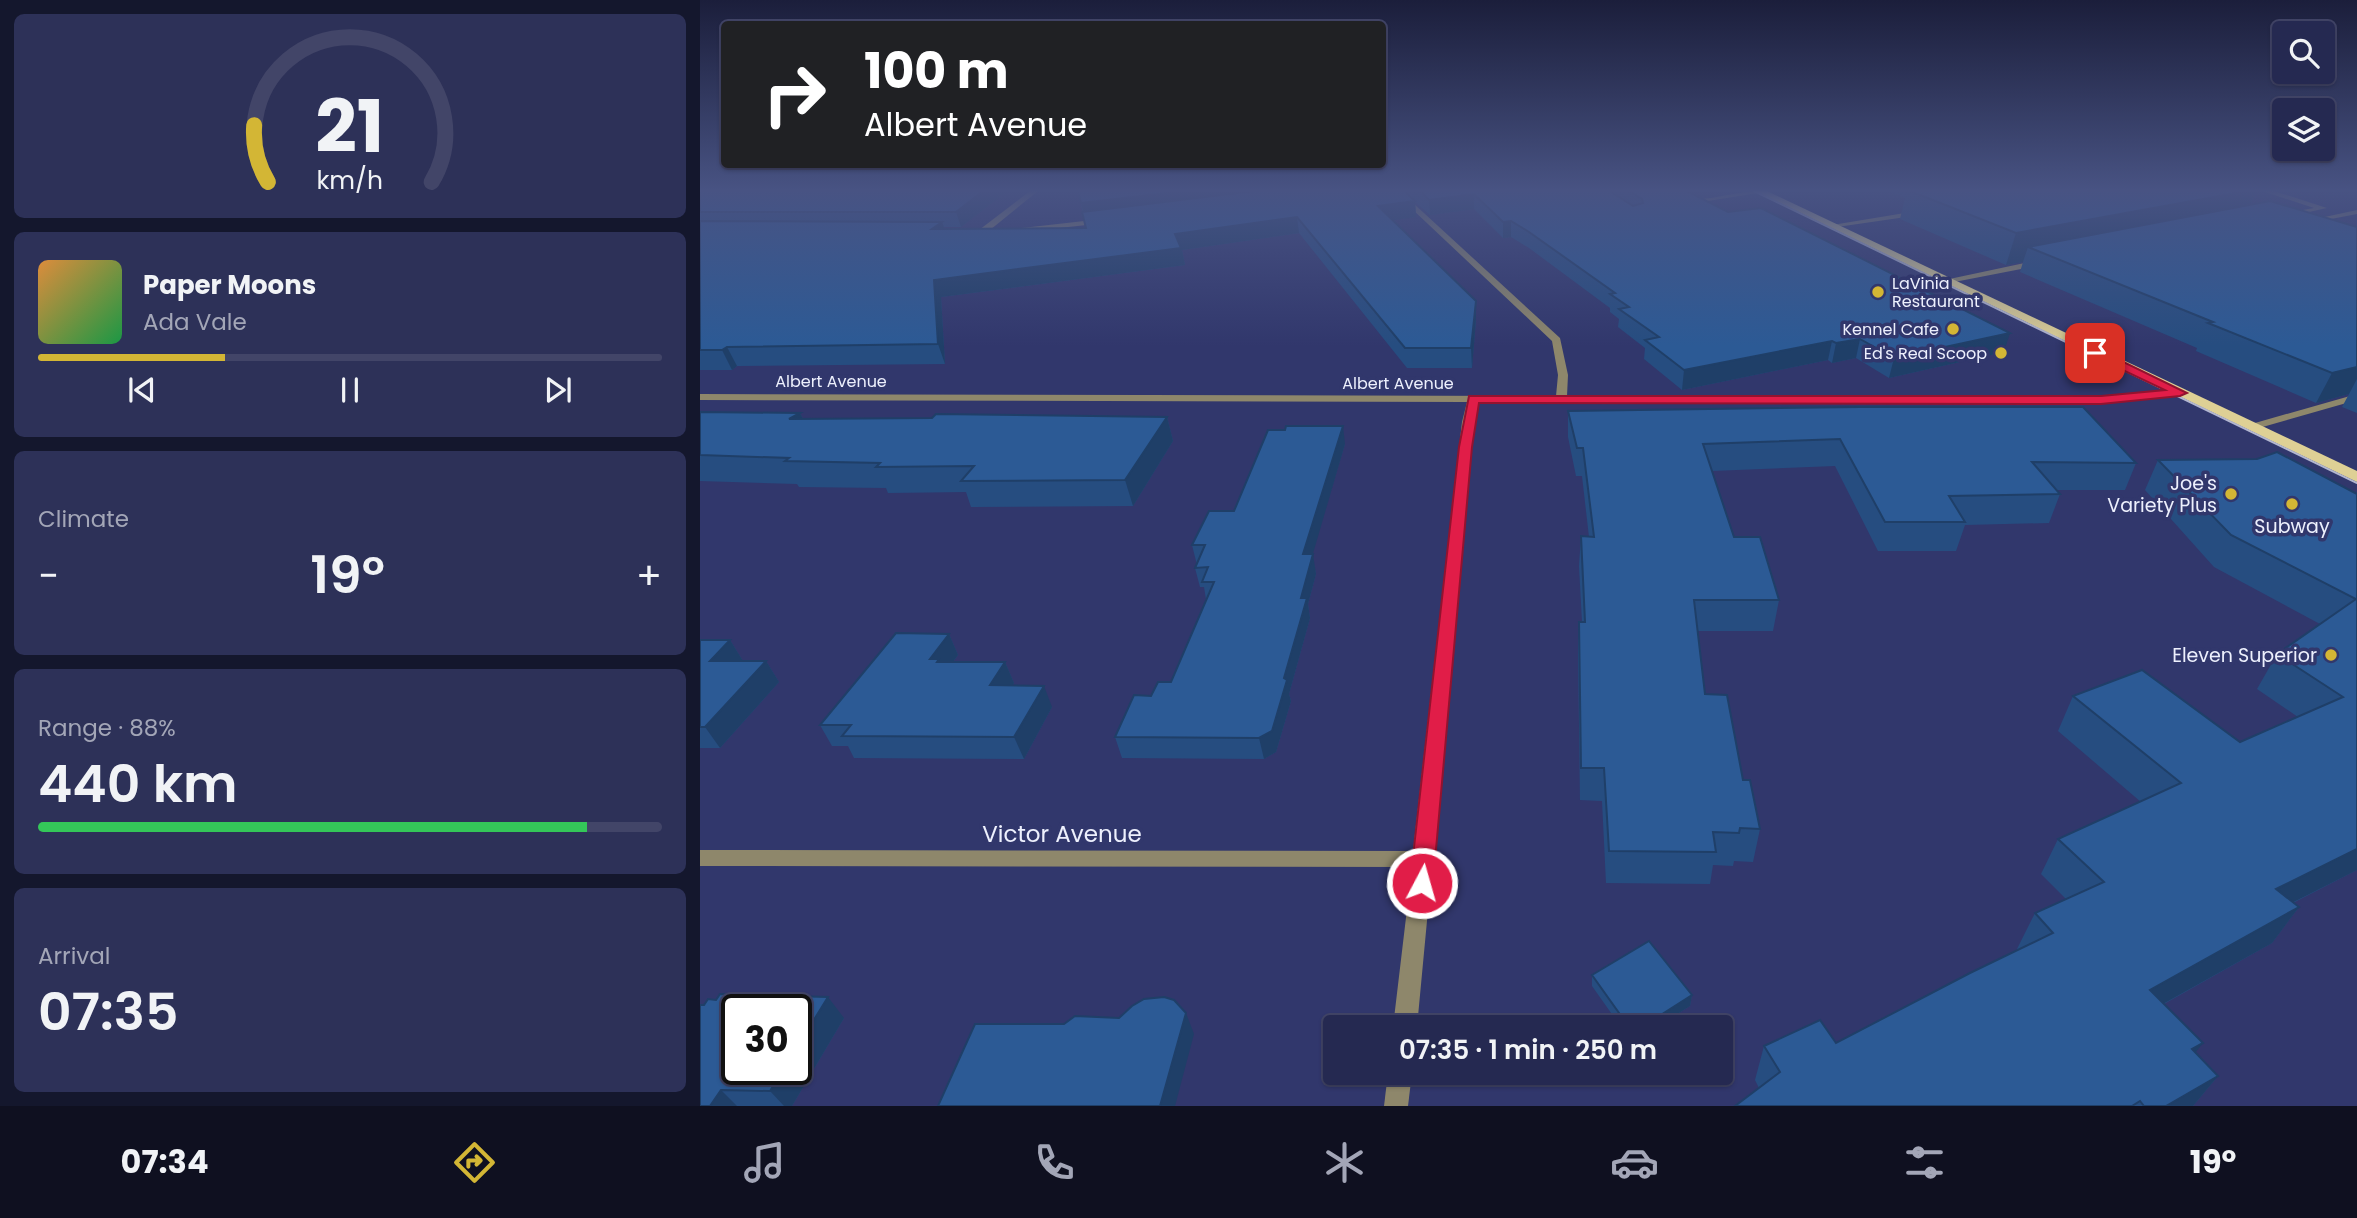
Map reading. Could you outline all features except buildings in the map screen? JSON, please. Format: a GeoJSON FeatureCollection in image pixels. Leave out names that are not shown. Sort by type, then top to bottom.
{"type":"FeatureCollection","features":[{"type":"Feature","properties":{"kind":"main road"},"geometry":{"type":"LineString","coordinates":[[1864,243],[2357,477]]}},
{"type":"Feature","properties":{"kind":"street"},"geometry":{"type":"LineString","coordinates":[[1452,243],[1557,340],[1563,374],[1561,398]]}},
{"type":"Feature","properties":{"kind":"street"},"geometry":{"type":"LineString","coordinates":[[1950,284],[2046,265]]}},
{"type":"Feature","properties":{"kind":"street","name":"Albert Avenue"},"geometry":{"type":"LineString","coordinates":[[700,397],[2101,400],[2180,393]]}},
{"type":"Feature","properties":{"kind":"street"},"geometry":{"type":"LineString","coordinates":[[2252,427],[2357,397]]}},
{"type":"Feature","properties":{"kind":"street"},"geometry":{"type":"LineString","coordinates":[[1406,1015],[1468,422],[1473,399]]}},
{"type":"Feature","properties":{"kind":"street","name":"Victor Avenue"},"geometry":{"type":"LineString","coordinates":[[700,858],[1424,859]]}},
{"type":"Feature","properties":{"kind":"street"},"geometry":{"type":"LineString","coordinates":[[1396,1106],[1399,1085]]}},
{"type":"Feature","properties":{"kind":"tram line"},"geometry":{"type":"LineString","coordinates":[[1861,243],[2357,483]]}},
{"type":"Feature","properties":{"kind":"place","name":"LaVinia Restaurant"},"geometry":{"type":"Point","coordinates":[1878,292]}},
{"type":"Feature","properties":{"kind":"place","name":"Kennel Cafe"},"geometry":{"type":"Point","coordinates":[1953,329]}},
{"type":"Feature","properties":{"kind":"place","name":"Ed's Real Scoop"},"geometry":{"type":"Point","coordinates":[2001,353]}},
{"type":"Feature","properties":{"kind":"place","name":"Joe's Variety Plus"},"geometry":{"type":"Point","coordinates":[2231,494]}},
{"type":"Feature","properties":{"kind":"place","name":"Subway"},"geometry":{"type":"Point","coordinates":[2292,504]}},
{"type":"Feature","properties":{"kind":"place","name":"Eleven Superior"},"geometry":{"type":"Point","coordinates":[2331,655]}},
{"type":"Feature","properties":{"kind":"route"},"geometry":{"type":"LineString","coordinates":[[1422,883],[1468,422],[1473,399],[2101,400],[2180,393],[2095,353]]}}]}
